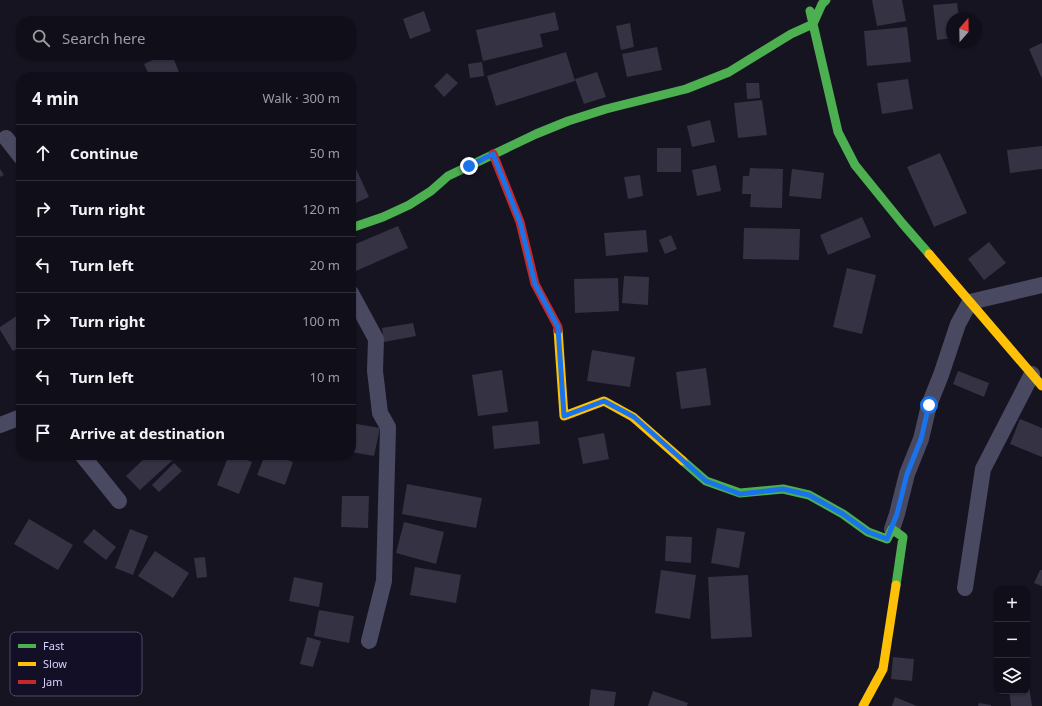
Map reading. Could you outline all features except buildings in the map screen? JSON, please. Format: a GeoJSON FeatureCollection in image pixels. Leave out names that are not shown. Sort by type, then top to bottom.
{"type":"FeatureCollection","features":[{"type":"Feature","properties":{"kind":"street"},"geometry":{"type":"LineString","coordinates":[[807,0],[838,132],[855,165],[1037,380],[984,469],[965,588]]}},
{"type":"Feature","properties":{"kind":"street"},"geometry":{"type":"LineString","coordinates":[[356,226],[383,217],[409,205],[431,191],[448,176],[536,134],[606,108],[686,89],[729,72],[791,34],[813,24],[822,4],[826,0]]}},
{"type":"Feature","properties":{"kind":"street"},"geometry":{"type":"LineString","coordinates":[[6,138],[16,150]]}},
{"type":"Feature","properties":{"kind":"street"},"geometry":{"type":"LineString","coordinates":[[493,154],[520,222],[535,284],[558,327],[564,416],[604,401],[634,417],[706,481],[740,494],[783,489],[809,495],[843,514],[868,532],[887,539],[897,514],[907,474],[921,439],[929,405],[958,324],[970,302],[1042,285]]}},
{"type":"Feature","properties":{"kind":"street"},"geometry":{"type":"LineString","coordinates":[[356,302],[376,339],[375,371],[380,413],[388,427],[384,581],[369,641]]}},
{"type":"Feature","properties":{"kind":"street"},"geometry":{"type":"LineString","coordinates":[[0,425],[16,418]]}},
{"type":"Feature","properties":{"kind":"street"},"geometry":{"type":"LineString","coordinates":[[86,460],[120,501]]}},
{"type":"Feature","properties":{"kind":"street"},"geometry":{"type":"LineString","coordinates":[[863,706],[883,669],[893,608],[903,537],[892,528]]}},
{"type":"Feature","properties":{"kind":"traffic: fast"},"geometry":{"type":"LineString","coordinates":[[356,226],[383,217],[409,205],[431,191],[448,176],[536,134],[568,121],[606,109],[686,89],[729,72],[791,34],[813,24],[822,4],[826,0]]}},
{"type":"Feature","properties":{"kind":"traffic: fast"},"geometry":{"type":"LineString","coordinates":[[810,11],[838,132],[855,165],[929,254]]}},
{"type":"Feature","properties":{"kind":"traffic: fast"},"geometry":{"type":"LineString","coordinates":[[683,461],[706,481],[740,493],[783,489],[809,495],[843,514],[868,532],[887,539],[892,529],[903,537],[896,585]]}},
{"type":"Feature","properties":{"kind":"traffic: slow"},"geometry":{"type":"LineString","coordinates":[[929,254],[1042,386]]}},
{"type":"Feature","properties":{"kind":"traffic: slow"},"geometry":{"type":"LineString","coordinates":[[558,330],[564,416],[604,401],[633,417],[683,461]]}},
{"type":"Feature","properties":{"kind":"traffic: slow"},"geometry":{"type":"LineString","coordinates":[[863,706],[883,669],[896,585]]}},
{"type":"Feature","properties":{"kind":"traffic: jam"},"geometry":{"type":"LineString","coordinates":[[493,154],[520,222],[535,284],[558,327],[558,330]]}},
{"type":"Feature","properties":{"kind":"route"},"geometry":{"type":"LineString","coordinates":[[469,166],[493,154],[520,222],[535,284],[558,327],[564,416],[604,401],[634,417],[706,481],[740,494],[783,489],[809,495],[843,514],[868,532],[887,539],[897,514],[907,474],[921,439],[929,405]]}}]}
